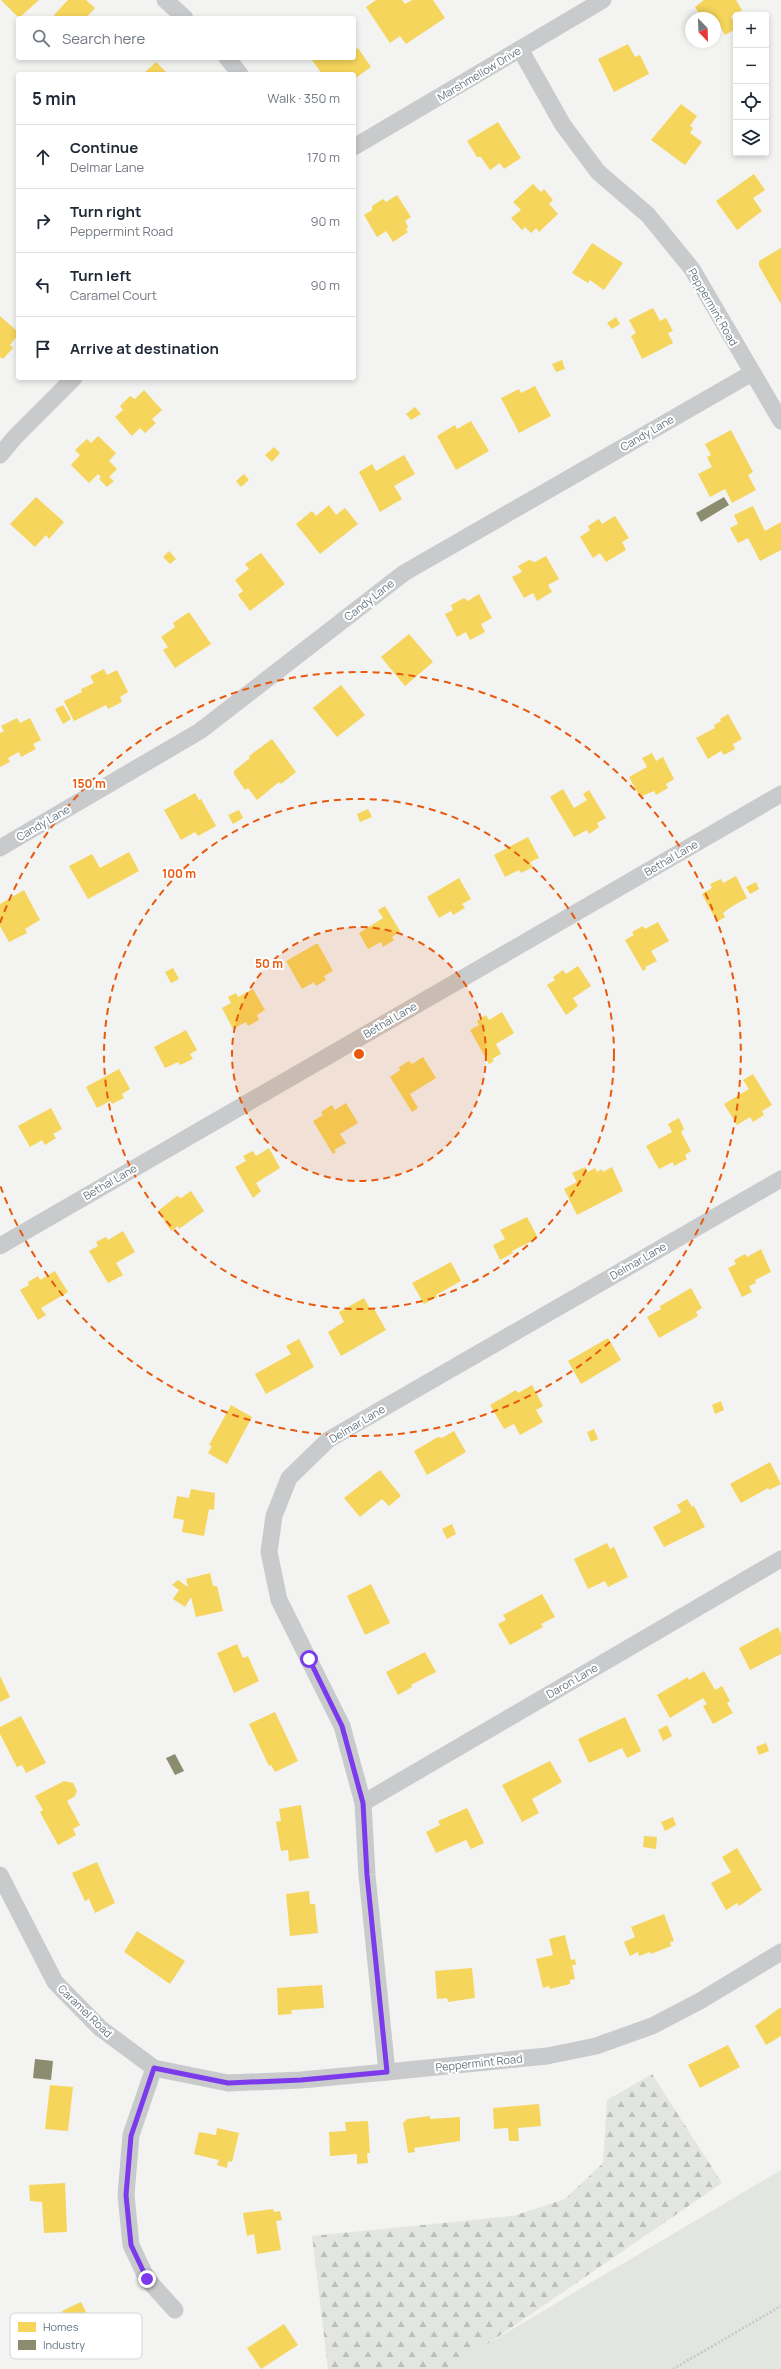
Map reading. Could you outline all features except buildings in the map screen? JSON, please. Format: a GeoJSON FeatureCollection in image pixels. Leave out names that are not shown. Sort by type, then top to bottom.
{"type":"FeatureCollection","features":[{"type":"Feature","properties":{"kind":"street"},"geometry":{"type":"LineString","coordinates":[[165,0],[183,16]]}},
{"type":"Feature","properties":{"kind":"street","name":"Marshmellow Drive"},"geometry":{"type":"LineString","coordinates":[[356,147],[603,0]]}},
{"type":"Feature","properties":{"kind":"street","name":"Peppermint Road"},"geometry":{"type":"LineString","coordinates":[[520,49],[563,125],[598,172],[648,215],[692,269],[781,421]]}},
{"type":"Feature","properties":{"kind":"street"},"geometry":{"type":"LineString","coordinates":[[229,60],[238,72]]}},
{"type":"Feature","properties":{"kind":"street","name":"Candy Lane"},"geometry":{"type":"LineString","coordinates":[[0,848],[200,731],[404,573],[752,373]]}},
{"type":"Feature","properties":{"kind":"street"},"geometry":{"type":"LineString","coordinates":[[0,455],[15,437],[72,380]]}},
{"type":"Feature","properties":{"kind":"street","name":"Bethal Lane"},"geometry":{"type":"LineString","coordinates":[[0,1246],[781,794]]}},
{"type":"Feature","properties":{"kind":"street","name":"Delmar Lane"},"geometry":{"type":"LineString","coordinates":[[387,2072],[367,1875],[363,1803],[342,1726],[279,1600],[269,1552],[274,1516],[289,1478],[328,1440],[781,1180]]}},
{"type":"Feature","properties":{"kind":"street","name":"Daron Lane"},"geometry":{"type":"LineString","coordinates":[[363,1803],[781,1559]]}},
{"type":"Feature","properties":{"kind":"street","name":"Caramel Road"},"geometry":{"type":"LineString","coordinates":[[0,1874],[55,1982],[100,2028],[154,2068]]}},
{"type":"Feature","properties":{"kind":"street","name":"Peppermint Road"},"geometry":{"type":"LineString","coordinates":[[154,2068],[228,2083],[301,2080],[547,2056],[596,2046],[652,2026],[700,2001],[781,1952]]}},
{"type":"Feature","properties":{"kind":"street"},"geometry":{"type":"LineString","coordinates":[[154,2068],[131,2136],[126,2195],[127,2209],[131,2245],[147,2279],[175,2310]]}},
{"type":"Feature","properties":{"kind":"path"},"geometry":{"type":"LineString","coordinates":[[673,2369],[781,2306]]}},
{"type":"Feature","properties":{"kind":"green space"},"geometry":{"type":"Polygon","coordinates":[[[652,2074],[722,2183],[451,2369],[328,2369],[312,2236],[513,2216],[565,2199],[603,2163],[607,2100],[652,2074]]]}},
{"type":"Feature","properties":{"kind":"green space"},"geometry":{"type":"Polygon","coordinates":[[[781,2170],[781,2369],[445,2369],[781,2170]]]}},
{"type":"Feature","properties":{"kind":"route"},"geometry":{"type":"LineString","coordinates":[[147,2279],[131,2245],[126,2195],[131,2136],[152,2079],[154,2068],[228,2083],[301,2080],[387,2072],[367,1875],[363,1803],[342,1726],[309,1659]]}}]}
